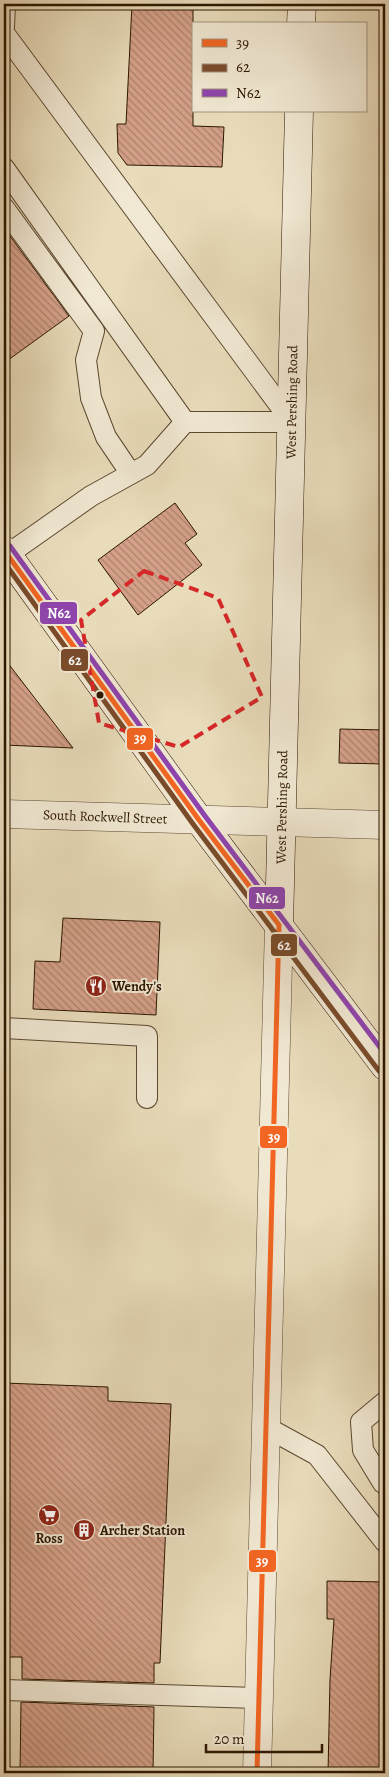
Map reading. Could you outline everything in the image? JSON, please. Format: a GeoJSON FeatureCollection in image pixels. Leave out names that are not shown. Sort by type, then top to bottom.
{"type":"FeatureCollection","features":[{"type":"Feature","properties":{"kind":"main road"},"geometry":{"type":"LineString","coordinates":[[301,22],[302,4]]}},
{"type":"Feature","properties":{"kind":"main road","name":"West Pershing Road"},"geometry":{"type":"LineString","coordinates":[[257,1773],[299,112]]}},
{"type":"Feature","properties":{"kind":"main road"},"geometry":{"type":"LineString","coordinates":[[5,553],[199,820],[385,1066]]}},
{"type":"Feature","properties":{"kind":"main road","name":"South Rockwell Street"},"geometry":{"type":"LineString","coordinates":[[4,814],[385,825]]}},
{"type":"Feature","properties":{"kind":"lane"},"geometry":{"type":"LineString","coordinates":[[4,27],[5,4]]}},
{"type":"Feature","properties":{"kind":"lane"},"geometry":{"type":"LineString","coordinates":[[4,33],[292,422]]}},
{"type":"Feature","properties":{"kind":"lane"},"geometry":{"type":"LineString","coordinates":[[4,168],[185,422]]}},
{"type":"Feature","properties":{"kind":"lane"},"geometry":{"type":"LineString","coordinates":[[4,208],[94,331],[86,360],[91,398],[106,437],[131,474]]}},
{"type":"Feature","properties":{"kind":"lane"},"geometry":{"type":"LineString","coordinates":[[5,553],[91,496],[147,465],[185,422],[292,422]]}},
{"type":"Feature","properties":{"kind":"lane"},"geometry":{"type":"LineString","coordinates":[[6,1025],[147,1036],[147,1098]]}},
{"type":"Feature","properties":{"kind":"lane"},"geometry":{"type":"LineString","coordinates":[[385,1402],[362,1422],[363,1450],[385,1484]]}},
{"type":"Feature","properties":{"kind":"lane"},"geometry":{"type":"LineString","coordinates":[[266,1427],[317,1455],[385,1542]]}},
{"type":"Feature","properties":{"kind":"lane"},"geometry":{"type":"LineString","coordinates":[[4,1690],[259,1698]]}},
{"type":"Feature","properties":{"kind":"highlighted area"},"geometry":{"type":"Polygon","coordinates":[[[144,571],[218,598],[262,697],[179,747],[99,723],[81,620],[144,571]]]}},
{"type":"Feature","properties":{"kind":"building"},"geometry":{"type":"Polygon","coordinates":[[[132,4],[193,4],[193,126],[224,127],[222,167],[127,165],[118,153],[117,124],[126,124],[132,4]]]}},
{"type":"Feature","properties":{"kind":"building"},"geometry":{"type":"Polygon","coordinates":[[[4,228],[69,316],[4,363],[4,228]]]}},
{"type":"Feature","properties":{"kind":"building"},"geometry":{"type":"Polygon","coordinates":[[[175,503],[197,534],[185,543],[202,565],[138,615],[98,560],[175,503]]]}},
{"type":"Feature","properties":{"kind":"building"},"geometry":{"type":"Polygon","coordinates":[[[4,658],[73,748],[4,745],[4,658]]]}},
{"type":"Feature","properties":{"kind":"building"},"geometry":{"type":"Polygon","coordinates":[[[340,729],[385,730],[385,764],[339,763],[340,729]]]}},
{"type":"Feature","properties":{"kind":"building","name":"Wendy's"},"geometry":{"type":"Polygon","coordinates":[[[63,918],[160,922],[156,1015],[33,1009],[35,961],[60,962],[63,918]]]}},
{"type":"Feature","properties":{"kind":"building","name":"Archer Station"},"geometry":{"type":"Polygon","coordinates":[[[4,1383],[108,1387],[108,1401],[171,1404],[160,1663],[154,1663],[154,1683],[22,1679],[22,1657],[4,1657],[4,1383]]]}},
{"type":"Feature","properties":{"kind":"building"},"geometry":{"type":"Polygon","coordinates":[[[327,1581],[385,1582],[385,1773],[328,1773],[330,1680],[334,1619],[327,1619],[327,1581]]]}},
{"type":"Feature","properties":{"kind":"building"},"geometry":{"type":"Polygon","coordinates":[[[21,1702],[154,1707],[153,1773],[20,1773],[21,1702]]]}},
{"type":"Feature","properties":{"kind":"transit line","name":"N62"},"geometry":{"type":"LineString","coordinates":[[10,546],[205,816],[385,1054]]}},
{"type":"Feature","properties":{"kind":"transit line","name":"39"},"geometry":{"type":"LineString","coordinates":[[4,550],[199,820],[279,925]]}},
{"type":"Feature","properties":{"kind":"transit line","name":"62"},"geometry":{"type":"LineString","coordinates":[[4,562],[193,824],[379,1071]]}},
{"type":"Feature","properties":{"kind":"transit line","name":"39"},"geometry":{"type":"LineString","coordinates":[[257,1773],[279,925]]}},
{"type":"Feature","properties":{"kind":"place","name":"Wendy's"},"geometry":{"type":"Point","coordinates":[96,986]}},
{"type":"Feature","properties":{"kind":"place","name":"Ross"},"geometry":{"type":"Point","coordinates":[49,1515]}},
{"type":"Feature","properties":{"kind":"place","name":"Archer Station"},"geometry":{"type":"Point","coordinates":[84,1530]}}]}
